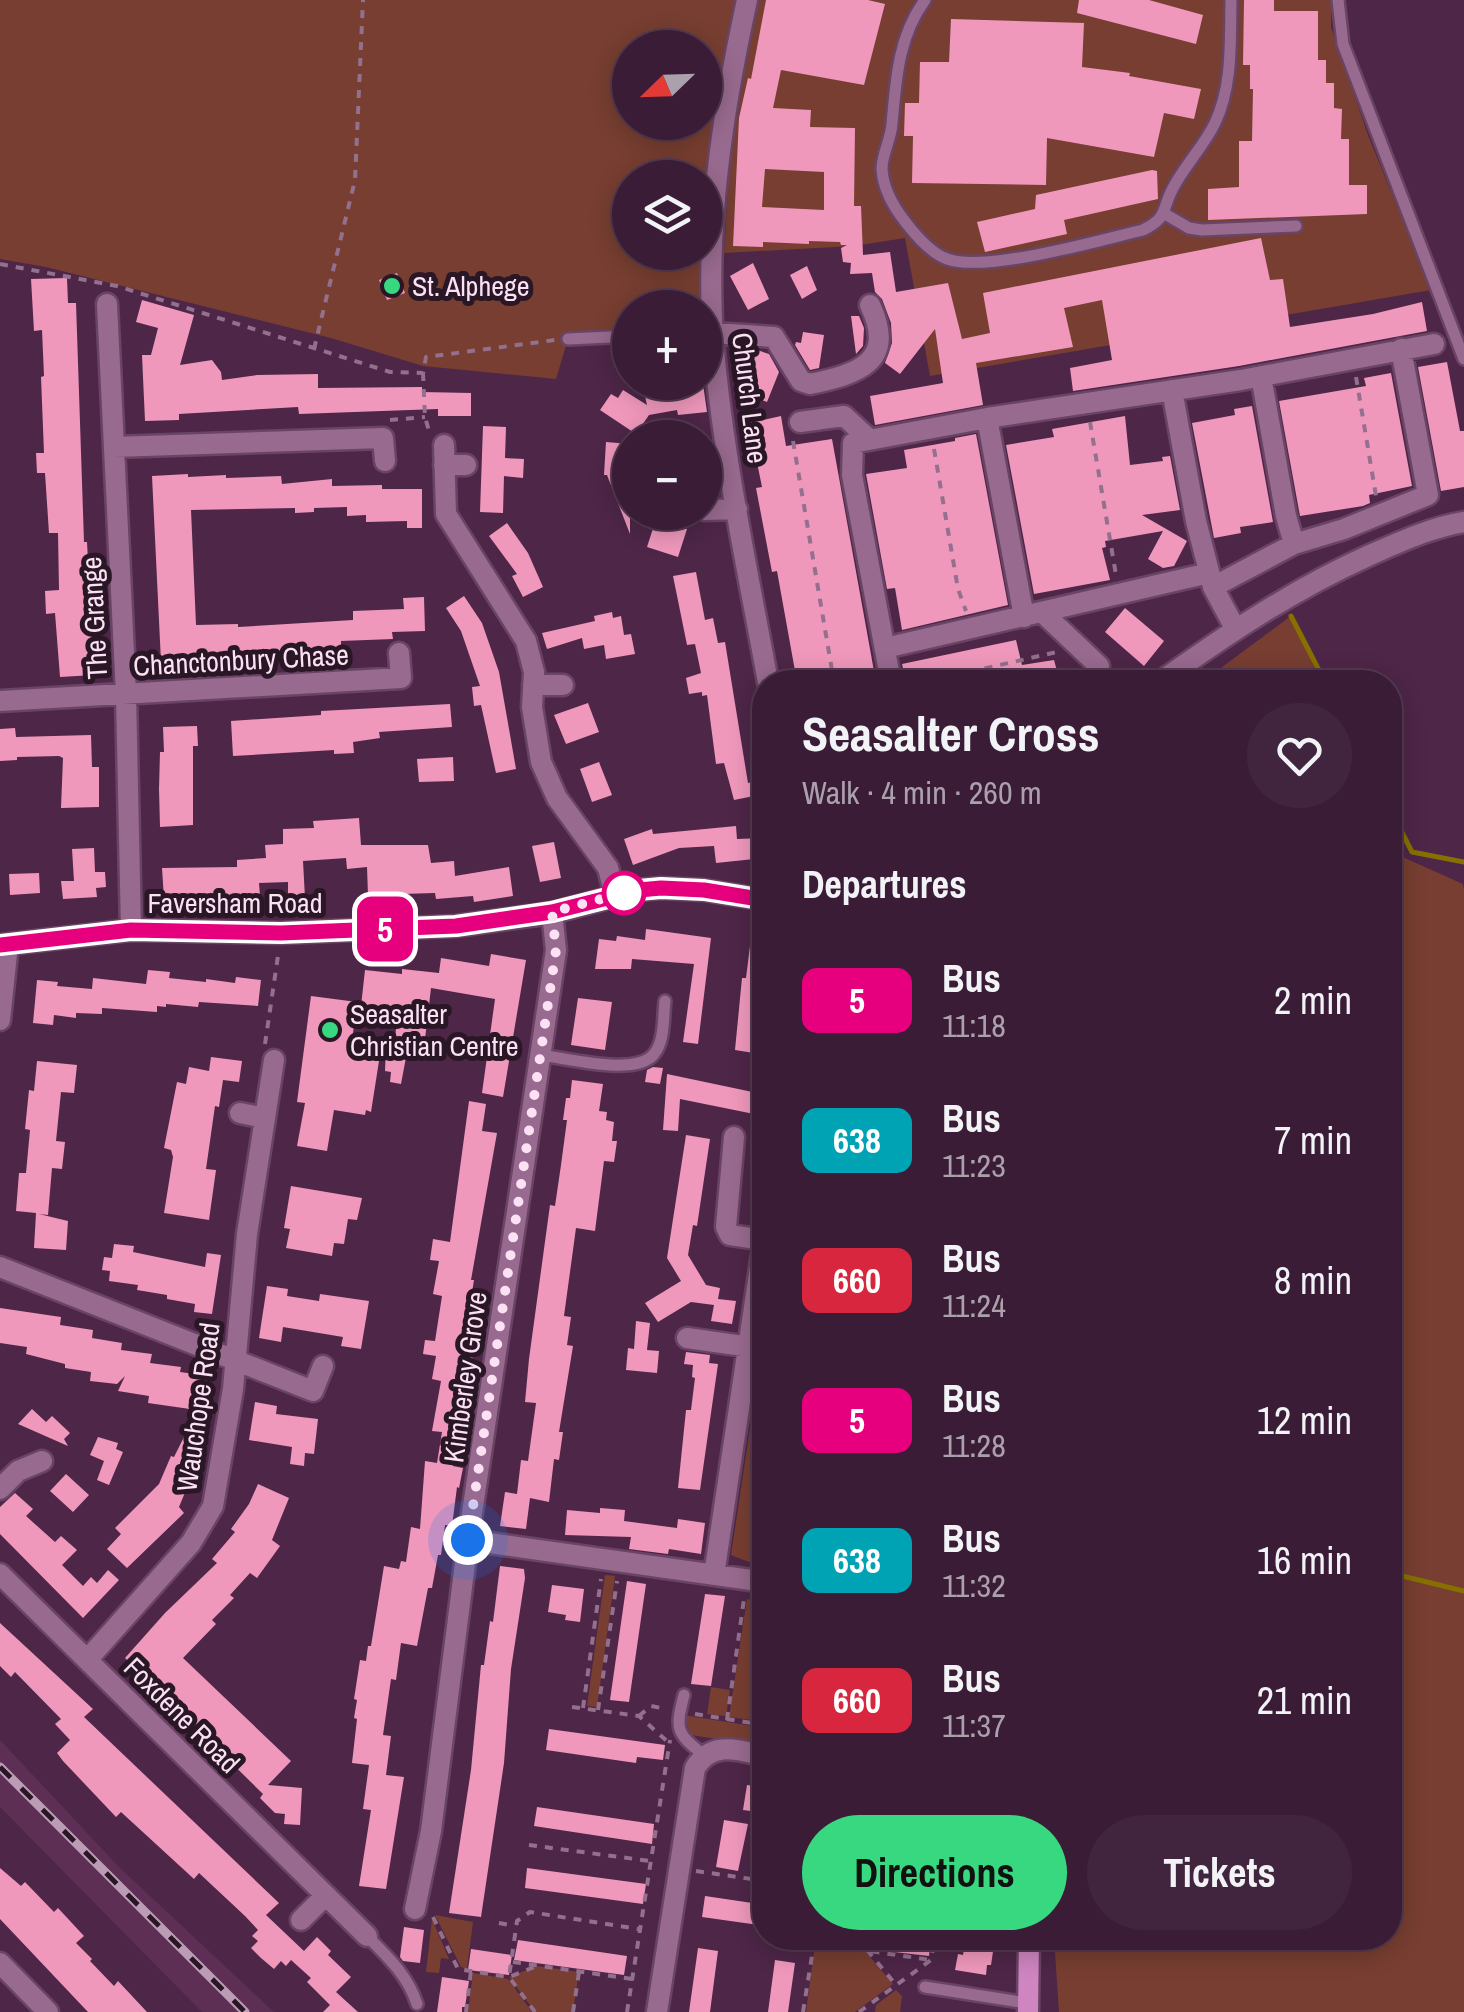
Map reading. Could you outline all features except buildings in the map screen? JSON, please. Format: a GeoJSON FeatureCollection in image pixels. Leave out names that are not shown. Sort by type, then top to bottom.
{"type":"FeatureCollection","features":[{"type":"Feature","properties":{"kind":"street","name":"Church Lane"},"geometry":{"type":"LineString","coordinates":[[712,290],[718,164],[728,86],[747,0]]}},
{"type":"Feature","properties":{"kind":"street","name":"The Grange"},"geometry":{"type":"LineString","coordinates":[[107,304],[126,694],[131,930]]}},
{"type":"Feature","properties":{"kind":"street"},"geometry":{"type":"LineString","coordinates":[[722,343],[774,337],[801,381],[810,384],[863,367],[874,357],[880,345],[879,324],[870,305]]}},
{"type":"Feature","properties":{"kind":"street"},"geometry":{"type":"LineString","coordinates":[[889,670],[852,475],[853,444],[1434,344]]}},
{"type":"Feature","properties":{"kind":"street"},"geometry":{"type":"LineString","coordinates":[[885,648],[1119,594],[1211,580],[1294,544],[1428,496],[1401,349]]}},
{"type":"Feature","properties":{"kind":"street"},"geometry":{"type":"LineString","coordinates":[[1261,376],[1294,544]]}},
{"type":"Feature","properties":{"kind":"street"},"geometry":{"type":"LineString","coordinates":[[1172,390],[1211,580],[1235,628]]}},
{"type":"Feature","properties":{"kind":"street","name":"Church Lane"},"geometry":{"type":"LineString","coordinates":[[720,400],[766,670]]}},
{"type":"Feature","properties":{"kind":"street"},"geometry":{"type":"LineString","coordinates":[[800,422],[844,416],[869,439]]}},
{"type":"Feature","properties":{"kind":"street"},"geometry":{"type":"LineString","coordinates":[[987,418],[1033,615],[1099,666]]}},
{"type":"Feature","properties":{"kind":"street"},"geometry":{"type":"LineString","coordinates":[[114,447],[383,438],[385,461]]}},
{"type":"Feature","properties":{"kind":"street"},"geometry":{"type":"LineString","coordinates":[[466,465],[444,455],[446,514],[526,641],[532,660],[534,732],[548,780],[557,798],[602,855],[615,895]]}},
{"type":"Feature","properties":{"kind":"street"},"geometry":{"type":"LineString","coordinates":[[722,509],[738,508]]}},
{"type":"Feature","properties":{"kind":"street"},"geometry":{"type":"LineString","coordinates":[[1177,670],[1235,628],[1315,580],[1403,540],[1464,522]]}},
{"type":"Feature","properties":{"kind":"street","name":"Chanctonbury Chase"},"geometry":{"type":"LineString","coordinates":[[0,701],[401,678],[399,653]]}},
{"type":"Feature","properties":{"kind":"street"},"geometry":{"type":"LineString","coordinates":[[533,685],[562,685]]}},
{"type":"Feature","properties":{"kind":"street","name":"Faversham Road"},"geometry":{"type":"LineString","coordinates":[[4,945],[131,930],[281,933],[456,926],[552,912],[615,895],[661,888],[752,898]]}},
{"type":"Feature","properties":{"kind":"street","name":"Kimberley Grove"},"geometry":{"type":"LineString","coordinates":[[415,1909],[431,1831],[468,1540],[556,950],[552,912]]}},
{"type":"Feature","properties":{"kind":"street"},"geometry":{"type":"LineString","coordinates":[[0,1020],[4,945]]}},
{"type":"Feature","properties":{"kind":"street","name":"Wauchope Road"},"geometry":{"type":"LineString","coordinates":[[87,1660],[192,1543],[213,1506],[232,1390],[269,1057]]}},
{"type":"Feature","properties":{"kind":"street"},"geometry":{"type":"LineString","coordinates":[[240,1113],[265,1118]]}},
{"type":"Feature","properties":{"kind":"street"},"geometry":{"type":"LineString","coordinates":[[734,1138],[726,1227],[730,1236],[752,1237]]}},
{"type":"Feature","properties":{"kind":"street"},"geometry":{"type":"LineString","coordinates":[[0,1267],[313,1390],[323,1366]]}},
{"type":"Feature","properties":{"kind":"street"},"geometry":{"type":"LineString","coordinates":[[714,1575],[752,1331]]}},
{"type":"Feature","properties":{"kind":"street"},"geometry":{"type":"LineString","coordinates":[[687,1338],[750,1347]]}},
{"type":"Feature","properties":{"kind":"street"},"geometry":{"type":"LineString","coordinates":[[0,1488],[18,1471],[42,1460]]}},
{"type":"Feature","properties":{"kind":"street"},"geometry":{"type":"LineString","coordinates":[[468,1540],[714,1575],[748,1590]]}},
{"type":"Feature","properties":{"kind":"street","name":"Foxdene Road"},"geometry":{"type":"LineString","coordinates":[[0,1574],[367,1936]]}},
{"type":"Feature","properties":{"kind":"street"},"geometry":{"type":"LineString","coordinates":[[658,2012],[695,1768],[704,1756],[726,1748],[752,1753]]}},
{"type":"Feature","properties":{"kind":"street"},"geometry":{"type":"LineString","coordinates":[[301,1920],[325,1896]]}},
{"type":"Feature","properties":{"kind":"street"},"geometry":{"type":"LineString","coordinates":[[1027,2007],[1028,1950]]}},
{"type":"Feature","properties":{"kind":"street"},"geometry":{"type":"LineString","coordinates":[[0,1962],[48,2012]]}},
{"type":"Feature","properties":{"kind":"lane"},"geometry":{"type":"LineString","coordinates":[[925,0],[912,18],[896,76],[892,127],[882,162],[883,181],[904,220],[929,248],[960,262],[995,260],[1143,230],[1158,222],[1165,214],[1173,187],[1214,125],[1222,104],[1228,83],[1231,0]]}},
{"type":"Feature","properties":{"kind":"lane"},"geometry":{"type":"LineString","coordinates":[[1338,0],[1343,44],[1464,359]]}},
{"type":"Feature","properties":{"kind":"lane"},"geometry":{"type":"LineString","coordinates":[[1165,214],[1189,228],[1296,226]]}},
{"type":"Feature","properties":{"kind":"lane"},"geometry":{"type":"LineString","coordinates":[[1267,227],[1268,244]]}},
{"type":"Feature","properties":{"kind":"lane"},"geometry":{"type":"LineString","coordinates":[[568,339],[612,337]]}},
{"type":"Feature","properties":{"kind":"lane"},"geometry":{"type":"LineString","coordinates":[[540,1055],[620,1066],[643,1062],[654,1056],[660,1043],[665,1001]]}},
{"type":"Feature","properties":{"kind":"lane"},"geometry":{"type":"LineString","coordinates":[[684,1695],[677,1710],[678,1728],[684,1739],[704,1756]]}},
{"type":"Feature","properties":{"kind":"lane","name":"Foxdene Road"},"geometry":{"type":"LineString","coordinates":[[367,1936],[393,1961],[412,1987],[418,2004]]}},
{"type":"Feature","properties":{"kind":"lane"},"geometry":{"type":"LineString","coordinates":[[925,1987],[1027,2007]]}},
{"type":"Feature","properties":{"kind":"path"},"geometry":{"type":"LineString","coordinates":[[314,349],[355,180],[363,0]]}},
{"type":"Feature","properties":{"kind":"path"},"geometry":{"type":"LineString","coordinates":[[355,180],[360,192]]}},
{"type":"Feature","properties":{"kind":"path"},"geometry":{"type":"LineString","coordinates":[[0,264],[118,286],[390,372],[423,373]]}},
{"type":"Feature","properties":{"kind":"path"},"geometry":{"type":"LineString","coordinates":[[444,455],[434,445],[425,418],[426,357],[568,339]]}},
{"type":"Feature","properties":{"kind":"path"},"geometry":{"type":"LineString","coordinates":[[1352,359],[1379,515]]}},
{"type":"Feature","properties":{"kind":"path"},"geometry":{"type":"LineString","coordinates":[[1087,404],[1119,594]]}},
{"type":"Feature","properties":{"kind":"path"},"geometry":{"type":"LineString","coordinates":[[383,438],[382,421],[425,418]]}},
{"type":"Feature","properties":{"kind":"path"},"geometry":{"type":"LineString","coordinates":[[800,422],[790,423],[832,670]]}},
{"type":"Feature","properties":{"kind":"path"},"geometry":{"type":"LineString","coordinates":[[930,428],[958,589],[972,630]]}},
{"type":"Feature","properties":{"kind":"path"},"geometry":{"type":"LineString","coordinates":[[978,670],[1079,647]]}},
{"type":"Feature","properties":{"kind":"path"},"geometry":{"type":"LineString","coordinates":[[269,1057],[281,933]]}},
{"type":"Feature","properties":{"kind":"path"},"geometry":{"type":"LineString","coordinates":[[584,1708],[612,1561]]}},
{"type":"Feature","properties":{"kind":"path"},"geometry":{"type":"LineString","coordinates":[[598,1710],[612,1561]]}},
{"type":"Feature","properties":{"kind":"path"},"geometry":{"type":"LineString","coordinates":[[727,1720],[748,1590]]}},
{"type":"Feature","properties":{"kind":"path"},"geometry":{"type":"LineString","coordinates":[[640,1716],[650,1706]]}},
{"type":"Feature","properties":{"kind":"path"},"geometry":{"type":"LineString","coordinates":[[650,1706],[752,1723]]}},
{"type":"Feature","properties":{"kind":"path"},"geometry":{"type":"LineString","coordinates":[[650,1706],[659,1711]]}},
{"type":"Feature","properties":{"kind":"path"},"geometry":{"type":"LineString","coordinates":[[572,1707],[640,1716],[669,1743]]}},
{"type":"Feature","properties":{"kind":"path"},"geometry":{"type":"LineString","coordinates":[[626,2012],[677,1710]]}},
{"type":"Feature","properties":{"kind":"path"},"geometry":{"type":"LineString","coordinates":[[529,1845],[650,1861]]}},
{"type":"Feature","properties":{"kind":"path"},"geometry":{"type":"LineString","coordinates":[[679,1868],[752,1879]]}},
{"type":"Feature","properties":{"kind":"path"},"geometry":{"type":"LineString","coordinates":[[415,1909],[433,1917],[458,1969],[510,1977],[537,1966]]}},
{"type":"Feature","properties":{"kind":"path"},"geometry":{"type":"LineString","coordinates":[[535,2012],[510,1977],[516,1926],[530,1912],[640,1929]]}},
{"type":"Feature","properties":{"kind":"path"},"geometry":{"type":"LineString","coordinates":[[499,1924],[516,1926]]}},
{"type":"Feature","properties":{"kind":"path"},"geometry":{"type":"LineString","coordinates":[[803,2012],[813,1950]]}},
{"type":"Feature","properties":{"kind":"path"},"geometry":{"type":"LineString","coordinates":[[867,1950],[931,1960]]}},
{"type":"Feature","properties":{"kind":"path"},"geometry":{"type":"LineString","coordinates":[[867,1950],[896,1985]]}},
{"type":"Feature","properties":{"kind":"path"},"geometry":{"type":"LineString","coordinates":[[859,2012],[931,1960],[933,1950]]}},
{"type":"Feature","properties":{"kind":"path"},"geometry":{"type":"LineString","coordinates":[[511,1962],[632,1979]]}},
{"type":"Feature","properties":{"kind":"path"},"geometry":{"type":"LineString","coordinates":[[466,2012],[471,1971]]}},
{"type":"Feature","properties":{"kind":"path"},"geometry":{"type":"LineString","coordinates":[[574,2012],[579,1972]]}},
{"type":"Feature","properties":{"kind":"path"},"geometry":{"type":"LineString","coordinates":[[872,2012],[873,2002]]}},
{"type":"Feature","properties":{"kind":"shaded area"},"geometry":{"type":"Polygon","coordinates":[[[0,0],[740,0],[722,160],[612,160],[612,270],[709,270],[707,290],[612,290],[612,343],[568,339],[556,379],[423,366],[331,338],[0,259],[0,0]]]}},
{"type":"Feature","properties":{"kind":"shaded area"},"geometry":{"type":"Polygon","coordinates":[[[757,0],[1331,0],[1331,27],[1368,135],[1431,290],[930,376],[905,238],[854,246],[724,253],[734,89],[757,0]]]}},
{"type":"Feature","properties":{"kind":"shaded area"},"geometry":{"type":"Polygon","coordinates":[[[1291,616],[1316,670],[1218,670],[1291,616]]]}},
{"type":"Feature","properties":{"kind":"shaded area"},"geometry":{"type":"Polygon","coordinates":[[[1402,857],[1463,884],[1464,889],[1464,2012],[1059,2012],[1055,1950],[1402,1950],[1402,857]]]}},
{"type":"Feature","properties":{"kind":"shaded area"},"geometry":{"type":"Polygon","coordinates":[[[752,1415],[752,1563],[731,1555],[752,1415]]]}},
{"type":"Feature","properties":{"kind":"shaded area"},"geometry":{"type":"Polygon","coordinates":[[[605,1575],[615,1576],[597,1707],[587,1706],[605,1575]]]}},
{"type":"Feature","properties":{"kind":"shaded area"},"geometry":{"type":"Polygon","coordinates":[[[747,1599],[752,1600],[751,1720],[729,1717],[747,1599]]]}},
{"type":"Feature","properties":{"kind":"shaded area"},"geometry":{"type":"Polygon","coordinates":[[[711,1687],[730,1690],[726,1716],[707,1714],[711,1687]]]}},
{"type":"Feature","properties":{"kind":"shaded area"},"geometry":{"type":"Polygon","coordinates":[[[683,1715],[752,1726],[752,1743],[748,1744],[691,1735],[683,1715]]]}},
{"type":"Feature","properties":{"kind":"shaded area"},"geometry":{"type":"Polygon","coordinates":[[[0,1740],[119,1867],[274,2012],[202,2012],[0,1807],[0,1740]]]}},
{"type":"Feature","properties":{"kind":"shaded area"},"geometry":{"type":"Polygon","coordinates":[[[435,1915],[473,1922],[467,1969],[461,1967],[435,1915]]]}},
{"type":"Feature","properties":{"kind":"shaded area"},"geometry":{"type":"Polygon","coordinates":[[[432,1919],[449,1959],[441,1958],[439,1973],[426,1972],[432,1919]]]}},
{"type":"Feature","properties":{"kind":"shaded area"},"geometry":{"type":"Polygon","coordinates":[[[814,1950],[865,1951],[893,1984],[855,2012],[806,2012],[814,1950]]]}},
{"type":"Feature","properties":{"kind":"shaded area"},"geometry":{"type":"Polygon","coordinates":[[[537,1966],[579,1972],[573,2012],[535,2012],[509,1977],[537,1966]]]}},
{"type":"Feature","properties":{"kind":"shaded area"},"geometry":{"type":"Polygon","coordinates":[[[473,1973],[508,1979],[532,2012],[468,2012],[473,1973]]]}},
{"type":"Feature","properties":{"kind":"shaded area"},"geometry":{"type":"Polygon","coordinates":[[[896,1990],[902,1996],[900,2012],[875,2012],[876,2005],[896,1990]]]}},
{"type":"Feature","properties":{"kind":"waterway"},"geometry":{"type":"LineString","coordinates":[[1291,616],[1319,670]]}},
{"type":"Feature","properties":{"kind":"waterway"},"geometry":{"type":"LineString","coordinates":[[1402,832],[1412,852],[1464,862]]}},
{"type":"Feature","properties":{"kind":"waterway"},"geometry":{"type":"LineString","coordinates":[[1402,1576],[1464,1591]]}},
{"type":"Feature","properties":{"kind":"railway"},"geometry":{"type":"LineString","coordinates":[[0,1767],[245,2012]]}},
{"type":"Feature","properties":{"kind":"bus line","name":"5"},"geometry":{"type":"LineString","coordinates":[[0,945],[131,930],[281,933],[456,926],[515,920],[661,888],[752,898]]}},
{"type":"Feature","properties":{"kind":"place","name":"St. Alphege"},"geometry":{"type":"Point","coordinates":[392,286]}},
{"type":"Feature","properties":{"kind":"place","name":"Seasalter Christian Centre"},"geometry":{"type":"Point","coordinates":[330,1030]}},
{"type":"Feature","properties":{"kind":"route"},"geometry":{"type":"LineString","coordinates":[[468,1540],[556,950],[552,912],[624,893]]}}]}
